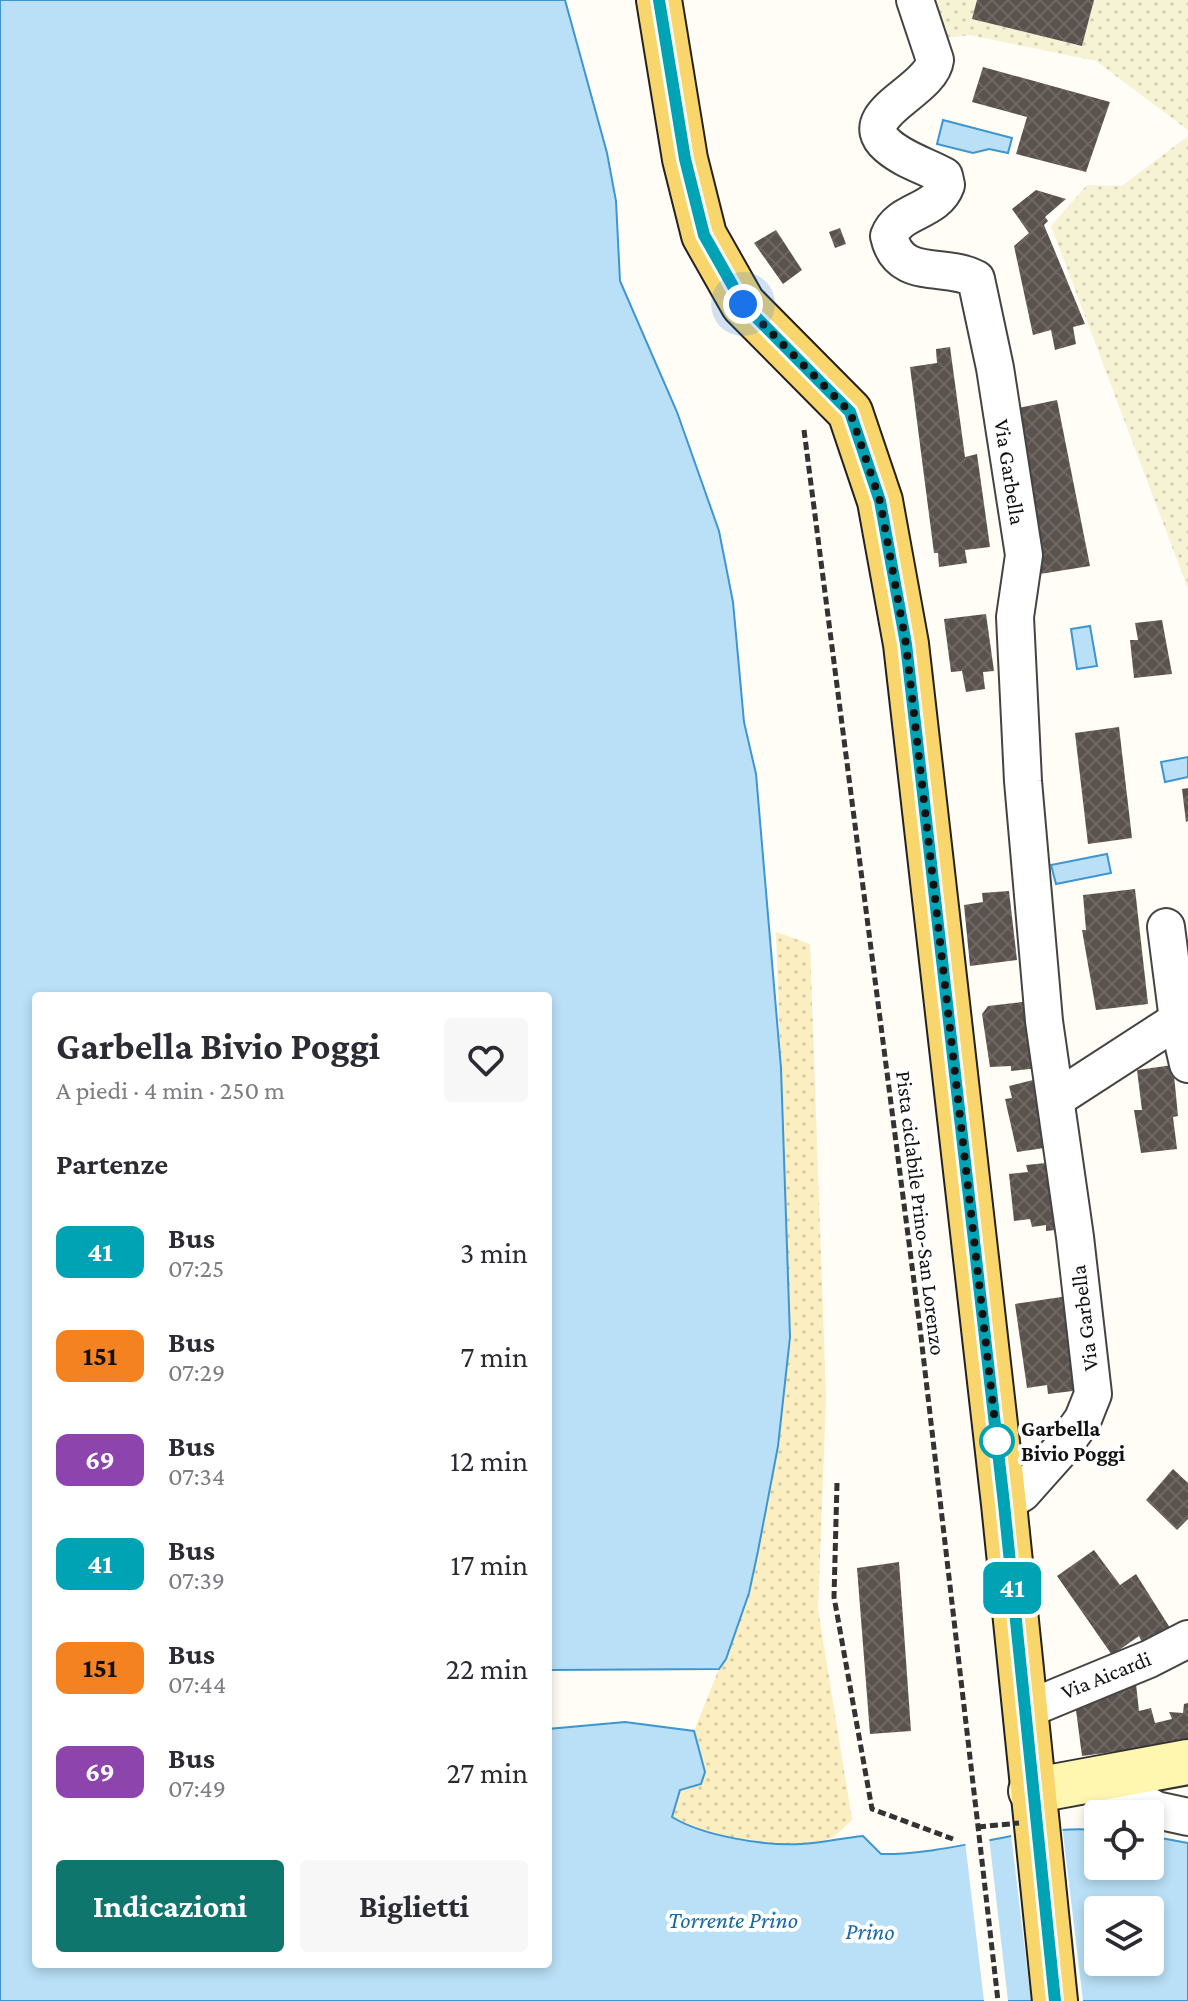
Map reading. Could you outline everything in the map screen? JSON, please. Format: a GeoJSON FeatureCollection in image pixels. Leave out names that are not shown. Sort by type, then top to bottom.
{"type":"FeatureCollection","features":[{"type":"Feature","properties":{"kind":"main road"},"geometry":{"type":"LineString","coordinates":[[659,0],[685,159],[704,235],[743,304],[850,412],[880,501],[906,644],[1004,1504],[1023,1711],[1028,1812],[1055,2001]]}},
{"type":"Feature","properties":{"kind":"main road"},"geometry":{"type":"LineString","coordinates":[[1028,1812],[1101,1779],[1188,1762]]}},
{"type":"Feature","properties":{"kind":"street","name":"Via Garbella"},"geometry":{"type":"LineString","coordinates":[[915,0],[935,60],[934,68],[926,81],[888,109],[882,118],[882,138],[897,152],[944,176],[946,185],[929,205],[897,219],[889,236],[897,256],[913,266],[968,274],[980,286],[1024,555],[1015,617],[1023,781],[1044,1021],[1093,1394],[1083,1419],[1063,1447],[1022,1493],[1004,1504]]}},
{"type":"Feature","properties":{"kind":"street"},"geometry":{"type":"LineString","coordinates":[[1166,927],[1178,1020],[1188,1064]]}},
{"type":"Feature","properties":{"kind":"street"},"geometry":{"type":"LineString","coordinates":[[1056,1099],[1178,1020]]}},
{"type":"Feature","properties":{"kind":"street","name":"Via Aicardi"},"geometry":{"type":"LineString","coordinates":[[1023,1711],[1149,1659],[1188,1639]]}},
{"type":"Feature","properties":{"kind":"street"},"geometry":{"type":"LineString","coordinates":[[1101,1779],[1156,1810],[1188,1817]]}},
{"type":"Feature","properties":{"kind":"path","name":"Pista ciclabile Prino-San Lorenzo"},"geometry":{"type":"LineString","coordinates":[[804,430],[920,1328],[998,2001]]}},
{"type":"Feature","properties":{"kind":"path"},"geometry":{"type":"LineString","coordinates":[[837,1483],[834,1597],[872,1809],[953,1839]]}},
{"type":"Feature","properties":{"kind":"path"},"geometry":{"type":"LineString","coordinates":[[978,1827],[1028,1812]]}},
{"type":"Feature","properties":{"kind":"shaded area"},"geometry":{"type":"Polygon","coordinates":[[[906,0],[977,0],[973,19],[1082,46],[1094,0],[1188,0],[1188,130],[1096,61],[970,35],[921,41],[906,0]]]}},
{"type":"Feature","properties":{"kind":"shaded area"},"geometry":{"type":"Polygon","coordinates":[[[1188,136],[1188,589],[1051,226],[1087,185],[1122,186],[1188,136]]]}},
{"type":"Feature","properties":{"kind":"sand"},"geometry":{"type":"Polygon","coordinates":[[[776,932],[810,944],[826,1398],[818,1609],[852,1820],[827,1840],[793,1845],[726,1837],[672,1817],[680,1790],[701,1784],[705,1772],[694,1731],[726,1659],[749,1593],[778,1446],[790,1337],[776,932]]]}},
{"type":"Feature","properties":{"kind":"water"},"geometry":{"type":"Polygon","coordinates":[[[0,0],[565,0],[607,153],[616,201],[620,281],[677,412],[719,531],[733,602],[744,722],[756,774],[781,1068],[790,1337],[778,1446],[758,1551],[749,1593],[726,1659],[719,1669],[552,1670],[552,992],[32,992],[32,1968],[552,1968],[552,1729],[625,1722],[694,1731],[705,1772],[701,1784],[680,1790],[672,1817],[700,1830],[734,1838],[801,1844],[863,1836],[881,1854],[935,1850],[1044,1831],[1084,1829],[1084,1880],[1164,1880],[1164,1839],[1188,1843],[1188,2001],[0,2001],[0,0]]]}},
{"type":"Feature","properties":{"kind":"water"},"geometry":{"type":"Polygon","coordinates":[[[943,120],[1012,138],[1008,153],[989,149],[973,153],[937,144],[943,120]]]}},
{"type":"Feature","properties":{"kind":"water"},"geometry":{"type":"Polygon","coordinates":[[[1090,626],[1097,666],[1077,669],[1071,629],[1090,626]]]}},
{"type":"Feature","properties":{"kind":"water"},"geometry":{"type":"Polygon","coordinates":[[[1188,757],[1188,777],[1165,782],[1161,762],[1188,757]]]}},
{"type":"Feature","properties":{"kind":"water"},"geometry":{"type":"Polygon","coordinates":[[[1107,854],[1111,873],[1056,884],[1051,865],[1107,854]]]}},
{"type":"Feature","properties":{"kind":"pier"},"geometry":{"type":"Polygon","coordinates":[[[1062,1825],[1083,2001],[1031,2001],[1011,1834],[1062,1825]]]}},
{"type":"Feature","properties":{"kind":"pier"},"geometry":{"type":"Polygon","coordinates":[[[989,1837],[1008,2001],[984,2001],[965,1841],[989,1837]]]}},
{"type":"Feature","properties":{"kind":"building"},"geometry":{"type":"Polygon","coordinates":[[[977,0],[1094,0],[1082,46],[972,19],[977,0]]]}},
{"type":"Feature","properties":{"kind":"building"},"geometry":{"type":"Polygon","coordinates":[[[983,67],[1110,102],[1086,172],[1016,154],[1027,117],[972,102],[983,67]]]}},
{"type":"Feature","properties":{"kind":"building"},"geometry":{"type":"Polygon","coordinates":[[[1036,190],[1066,199],[1045,217],[1048,221],[1044,225],[1085,324],[1073,327],[1076,344],[1055,350],[1051,330],[1033,335],[1014,246],[1029,233],[1012,209],[1036,190]]]}},
{"type":"Feature","properties":{"kind":"building"},"geometry":{"type":"Polygon","coordinates":[[[840,228],[846,244],[835,248],[829,232],[840,228]]]}},
{"type":"Feature","properties":{"kind":"building"},"geometry":{"type":"Polygon","coordinates":[[[776,230],[802,270],[783,284],[754,243],[776,230]]]}},
{"type":"Feature","properties":{"kind":"building"},"geometry":{"type":"Polygon","coordinates":[[[950,347],[965,457],[977,454],[990,547],[965,550],[967,563],[939,567],[938,553],[934,553],[910,367],[937,363],[936,349],[950,347]]]}},
{"type":"Feature","properties":{"kind":"building"},"geometry":{"type":"Polygon","coordinates":[[[1057,400],[1090,566],[1040,574],[1013,409],[1057,400]]]}},
{"type":"Feature","properties":{"kind":"building"},"geometry":{"type":"Polygon","coordinates":[[[986,614],[994,671],[983,672],[985,689],[966,692],[962,671],[951,672],[944,619],[986,614]]]}},
{"type":"Feature","properties":{"kind":"building"},"geometry":{"type":"Polygon","coordinates":[[[1162,620],[1172,674],[1134,678],[1130,640],[1138,640],[1135,623],[1162,620]]]}},
{"type":"Feature","properties":{"kind":"building"},"geometry":{"type":"Polygon","coordinates":[[[1119,727],[1132,838],[1088,844],[1075,733],[1119,727]]]}},
{"type":"Feature","properties":{"kind":"building"},"geometry":{"type":"Polygon","coordinates":[[[1188,788],[1188,821],[1186,822],[1182,789],[1188,788]]]}},
{"type":"Feature","properties":{"kind":"building"},"geometry":{"type":"Polygon","coordinates":[[[1135,889],[1148,1004],[1096,1010],[1082,930],[1086,930],[1083,895],[1135,889]]]}},
{"type":"Feature","properties":{"kind":"building"},"geometry":{"type":"Polygon","coordinates":[[[1009,891],[1017,960],[970,966],[964,905],[983,902],[982,893],[1009,891]]]}},
{"type":"Feature","properties":{"kind":"building"},"geometry":{"type":"Polygon","coordinates":[[[1030,1001],[1039,1068],[1011,1071],[1011,1066],[990,1067],[982,1014],[988,1006],[1030,1001]]]}},
{"type":"Feature","properties":{"kind":"building"},"geometry":{"type":"Polygon","coordinates":[[[1173,1065],[1178,1116],[1173,1117],[1177,1149],[1141,1153],[1134,1110],[1142,1110],[1137,1070],[1173,1065]]]}},
{"type":"Feature","properties":{"kind":"building"},"geometry":{"type":"Polygon","coordinates":[[[1041,1078],[1051,1147],[1017,1152],[1005,1099],[1012,1098],[1009,1086],[1041,1078]]]}},
{"type":"Feature","properties":{"kind":"building"},"geometry":{"type":"Polygon","coordinates":[[[1056,1162],[1065,1229],[1046,1231],[1046,1225],[1032,1227],[1030,1219],[1014,1221],[1009,1174],[1028,1172],[1026,1165],[1056,1162]]]}},
{"type":"Feature","properties":{"kind":"building"},"geometry":{"type":"Polygon","coordinates":[[[1068,1296],[1081,1390],[1048,1394],[1047,1385],[1027,1388],[1015,1304],[1068,1296]]]}},
{"type":"Feature","properties":{"kind":"building"},"geometry":{"type":"Polygon","coordinates":[[[1173,1469],[1188,1483],[1188,1519],[1177,1530],[1146,1500],[1173,1469]]]}},
{"type":"Feature","properties":{"kind":"building"},"geometry":{"type":"Polygon","coordinates":[[[1094,1550],[1120,1585],[1136,1574],[1172,1631],[1146,1650],[1139,1636],[1112,1655],[1057,1576],[1094,1550]]]}},
{"type":"Feature","properties":{"kind":"building"},"geometry":{"type":"Polygon","coordinates":[[[899,1562],[911,1731],[870,1734],[857,1568],[899,1562]]]}},
{"type":"Feature","properties":{"kind":"building"},"geometry":{"type":"Polygon","coordinates":[[[1136,1684],[1139,1711],[1151,1708],[1155,1723],[1172,1719],[1169,1712],[1183,1713],[1184,1704],[1188,1703],[1188,1742],[1082,1756],[1074,1695],[1136,1684]]]}},
{"type":"Feature","properties":{"kind":"bus line","name":"41"},"geometry":{"type":"LineString","coordinates":[[659,0],[685,159],[704,235],[743,304],[792,357],[850,412],[880,501],[906,644],[1004,1504],[1055,2001]]}},
{"type":"Feature","properties":{"kind":"place","name":"Garbella Bivio Poggi"},"geometry":{"type":"Point","coordinates":[997,1441]}},
{"type":"Feature","properties":{"kind":"route"},"geometry":{"type":"LineString","coordinates":[[743,304],[792,357],[850,412],[880,501],[906,644],[997,1441]]}},
{"type":"Feature","properties":{"kind":"water label","name":"Torrente Prino"},"geometry":{"type":"Point","coordinates":[733,1919]}},
{"type":"Feature","properties":{"kind":"water label","name":"Prino"},"geometry":{"type":"Point","coordinates":[870,1931]}}]}
